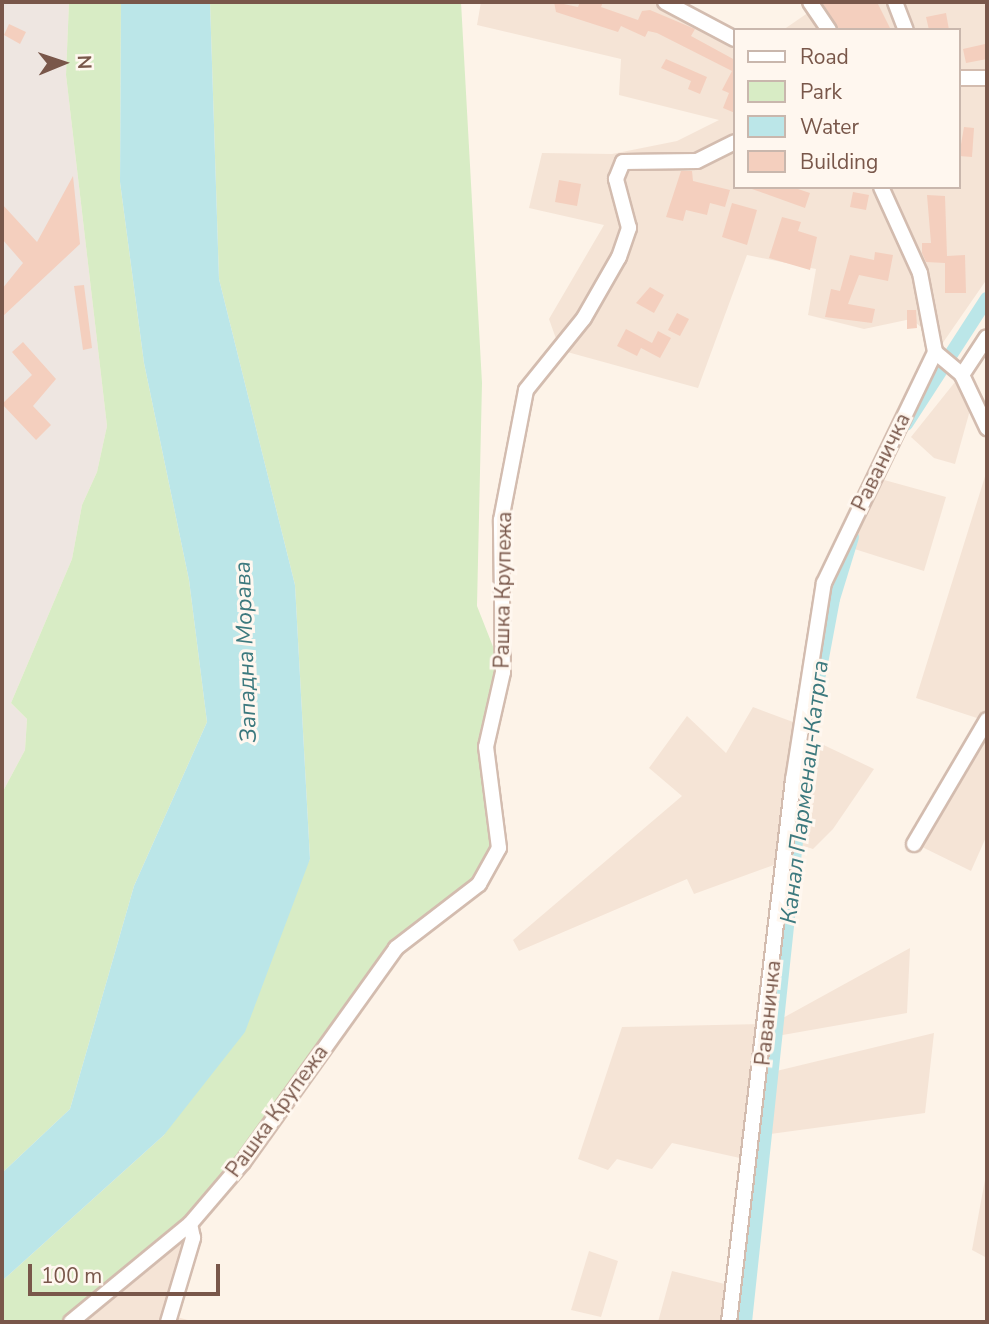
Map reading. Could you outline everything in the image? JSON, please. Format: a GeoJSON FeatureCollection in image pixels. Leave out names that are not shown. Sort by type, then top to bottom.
{"type":"FeatureCollection","features":[{"type":"Feature","properties":{"kind":"street"},"geometry":{"type":"LineString","coordinates":[[666,2],[734,38]]}},
{"type":"Feature","properties":{"kind":"street"},"geometry":{"type":"LineString","coordinates":[[810,2],[828,28]]}},
{"type":"Feature","properties":{"kind":"street"},"geometry":{"type":"LineString","coordinates":[[895,2],[905,28]]}},
{"type":"Feature","properties":{"kind":"street"},"geometry":{"type":"LineString","coordinates":[[961,78],[987,78]]}},
{"type":"Feature","properties":{"kind":"street","name":"Рашка Крупежа"},"geometry":{"type":"LineString","coordinates":[[71,1322],[190,1224],[243,1162],[396,948],[480,884],[499,848],[486,747],[503,672],[501,520],[526,390],[584,318],[619,257],[629,228],[616,179],[623,162],[697,161],[734,142]]}},
{"type":"Feature","properties":{"kind":"street"},"geometry":{"type":"LineString","coordinates":[[882,189],[919,273],[937,354],[958,371],[987,428]]}},
{"type":"Feature","properties":{"kind":"street"},"geometry":{"type":"LineString","coordinates":[[958,371],[987,337]]}},
{"type":"Feature","properties":{"kind":"street","name":"Раваничка"},"geometry":{"type":"LineString","coordinates":[[729,1322],[793,780],[824,583],[937,354]]}},
{"type":"Feature","properties":{"kind":"street"},"geometry":{"type":"LineString","coordinates":[[914,844],[987,720]]}},
{"type":"Feature","properties":{"kind":"street"},"geometry":{"type":"LineString","coordinates":[[168,1322],[193,1238],[190,1224]]}},
{"type":"Feature","properties":{"kind":"shaded area"},"geometry":{"type":"Polygon","coordinates":[[[2,2],[69,2],[66,75],[107,426],[97,472],[82,505],[72,559],[11,703],[27,719],[25,750],[2,793],[2,2]]]}},
{"type":"Feature","properties":{"kind":"shaded area"},"geometry":{"type":"Polygon","coordinates":[[[481,2],[676,2],[734,31],[734,189],[961,189],[961,28],[786,28],[812,10],[806,2],[987,2],[987,279],[942,344],[911,319],[864,329],[808,315],[816,269],[747,255],[698,388],[560,350],[549,319],[604,225],[529,208],[542,153],[612,154],[677,141],[719,120],[619,95],[621,59],[477,25],[481,2]]]}},
{"type":"Feature","properties":{"kind":"shaded area"},"geometry":{"type":"Polygon","coordinates":[[[959,377],[972,403],[955,464],[934,458],[911,437],[959,377]]]}},
{"type":"Feature","properties":{"kind":"shaded area"},"geometry":{"type":"Polygon","coordinates":[[[987,470],[987,835],[971,871],[916,844],[983,720],[916,698],[987,470]]]}},
{"type":"Feature","properties":{"kind":"shaded area"},"geometry":{"type":"Polygon","coordinates":[[[877,478],[946,497],[924,571],[845,546],[877,478]]]}},
{"type":"Feature","properties":{"kind":"shaded area"},"geometry":{"type":"Polygon","coordinates":[[[753,707],[793,722],[785,861],[694,894],[687,879],[519,951],[513,940],[682,796],[649,768],[687,716],[726,753],[753,707]]]}},
{"type":"Feature","properties":{"kind":"shaded area"},"geometry":{"type":"Polygon","coordinates":[[[809,738],[874,769],[833,829],[813,849],[795,843],[809,738]]]}},
{"type":"Feature","properties":{"kind":"shaded area"},"geometry":{"type":"Polygon","coordinates":[[[910,948],[907,1013],[777,1036],[781,1019],[910,948]]]}},
{"type":"Feature","properties":{"kind":"shaded area"},"geometry":{"type":"Polygon","coordinates":[[[762,1024],[749,1160],[672,1143],[652,1169],[617,1159],[608,1170],[578,1159],[622,1027],[762,1024]]]}},
{"type":"Feature","properties":{"kind":"shaded area"},"geometry":{"type":"Polygon","coordinates":[[[934,1033],[925,1113],[763,1135],[764,1074],[934,1033]]]}},
{"type":"Feature","properties":{"kind":"shaded area"},"geometry":{"type":"Polygon","coordinates":[[[987,1169],[987,1258],[972,1250],[987,1169]]]}},
{"type":"Feature","properties":{"kind":"shaded area"},"geometry":{"type":"Polygon","coordinates":[[[193,1212],[166,1314],[195,1322],[66,1322],[193,1212]]]}},
{"type":"Feature","properties":{"kind":"shaded area"},"geometry":{"type":"Polygon","coordinates":[[[589,1251],[618,1261],[601,1317],[571,1310],[589,1251]]]}},
{"type":"Feature","properties":{"kind":"shaded area"},"geometry":{"type":"Polygon","coordinates":[[[672,1271],[737,1287],[734,1322],[658,1322],[672,1271]]]}},
{"type":"Feature","properties":{"kind":"green space"},"geometry":{"type":"Polygon","coordinates":[[[69,2],[121,2],[120,182],[144,363],[189,580],[207,722],[134,886],[70,1109],[2,1173],[2,793],[25,750],[27,719],[11,703],[72,559],[82,505],[97,472],[107,426],[66,75],[69,2]]]}},
{"type":"Feature","properties":{"kind":"green space"},"geometry":{"type":"Polygon","coordinates":[[[210,2],[461,2],[482,383],[477,606],[503,672],[486,747],[499,848],[479,884],[396,948],[190,1224],[71,1322],[2,1322],[2,1281],[164,1135],[310,859],[295,585],[219,279],[210,2]]]}},
{"type":"Feature","properties":{"kind":"water","name":"Западна Морава"},"geometry":{"type":"Polygon","coordinates":[[[121,2],[210,2],[219,279],[295,585],[310,859],[245,1032],[164,1135],[2,1281],[2,1173],[70,1109],[134,886],[207,722],[189,580],[144,363],[120,182],[121,2]]]}},
{"type":"Feature","properties":{"kind":"building"},"geometry":{"type":"Polygon","coordinates":[[[554,2],[578,7],[580,2],[603,2],[601,7],[638,20],[642,11],[650,10],[695,29],[691,36],[734,59],[734,113],[723,108],[729,93],[722,90],[732,71],[657,33],[648,31],[645,37],[621,26],[618,32],[556,12],[554,2]]]}},
{"type":"Feature","properties":{"kind":"building"},"geometry":{"type":"Polygon","coordinates":[[[877,2],[890,28],[838,28],[823,4],[877,2]]]}},
{"type":"Feature","properties":{"kind":"building"},"geometry":{"type":"Polygon","coordinates":[[[946,13],[949,28],[929,28],[926,17],[946,13]]]}},
{"type":"Feature","properties":{"kind":"building"},"geometry":{"type":"Polygon","coordinates":[[[9,24],[26,32],[20,44],[4,35],[9,24]]]}},
{"type":"Feature","properties":{"kind":"building"},"geometry":{"type":"Polygon","coordinates":[[[985,44],[987,59],[966,63],[963,49],[985,44]]]}},
{"type":"Feature","properties":{"kind":"building"},"geometry":{"type":"Polygon","coordinates":[[[666,59],[707,77],[700,94],[688,89],[691,81],[661,68],[666,59]]]}},
{"type":"Feature","properties":{"kind":"building"},"geometry":{"type":"Polygon","coordinates":[[[964,127],[974,128],[972,157],[961,156],[964,127]]]}},
{"type":"Feature","properties":{"kind":"building"},"geometry":{"type":"Polygon","coordinates":[[[681,171],[692,171],[693,181],[730,190],[725,207],[710,203],[707,215],[686,210],[683,221],[666,217],[681,171]]]}},
{"type":"Feature","properties":{"kind":"building"},"geometry":{"type":"Polygon","coordinates":[[[73,176],[80,244],[2,317],[2,289],[23,263],[2,239],[2,204],[37,242],[73,176]]]}},
{"type":"Feature","properties":{"kind":"building"},"geometry":{"type":"Polygon","coordinates":[[[559,180],[581,184],[577,206],[555,202],[559,180]]]}},
{"type":"Feature","properties":{"kind":"building"},"geometry":{"type":"Polygon","coordinates":[[[752,189],[798,189],[810,193],[805,208],[752,189]]]}},
{"type":"Feature","properties":{"kind":"building"},"geometry":{"type":"Polygon","coordinates":[[[853,192],[869,195],[866,210],[850,207],[853,192]]]}},
{"type":"Feature","properties":{"kind":"building"},"geometry":{"type":"Polygon","coordinates":[[[927,195],[945,196],[947,256],[965,255],[966,293],[945,293],[945,263],[926,262],[922,253],[922,243],[931,243],[927,195]]]}},
{"type":"Feature","properties":{"kind":"building"},"geometry":{"type":"Polygon","coordinates":[[[732,203],[757,210],[747,245],[722,237],[732,203]]]}},
{"type":"Feature","properties":{"kind":"building"},"geometry":{"type":"Polygon","coordinates":[[[782,217],[801,222],[798,231],[817,237],[810,270],[769,258],[782,217]]]}},
{"type":"Feature","properties":{"kind":"building"},"geometry":{"type":"Polygon","coordinates":[[[875,252],[893,255],[888,281],[859,275],[848,304],[875,309],[872,323],[825,317],[831,289],[840,291],[850,255],[874,260],[875,252]]]}},
{"type":"Feature","properties":{"kind":"building"},"geometry":{"type":"Polygon","coordinates":[[[84,285],[92,348],[83,350],[74,286],[84,285]]]}},
{"type":"Feature","properties":{"kind":"building"},"geometry":{"type":"Polygon","coordinates":[[[650,287],[664,295],[654,313],[636,303],[650,287]]]}},
{"type":"Feature","properties":{"kind":"building"},"geometry":{"type":"Polygon","coordinates":[[[907,310],[916,310],[917,328],[907,329],[907,310]]]}},
{"type":"Feature","properties":{"kind":"building"},"geometry":{"type":"Polygon","coordinates":[[[677,313],[689,319],[680,336],[668,330],[677,313]]]}},
{"type":"Feature","properties":{"kind":"building"},"geometry":{"type":"Polygon","coordinates":[[[626,329],[652,343],[658,331],[671,338],[660,358],[641,348],[637,356],[617,346],[626,329]]]}},
{"type":"Feature","properties":{"kind":"building"},"geometry":{"type":"Polygon","coordinates":[[[23,342],[56,379],[33,406],[51,425],[36,440],[2,404],[32,375],[12,352],[23,342]]]}},
{"type":"Feature","properties":{"kind":"waterway","name":"Канал Парменац-Катрга"},"geometry":{"type":"LineString","coordinates":[[906,424],[987,299]]}},
{"type":"Feature","properties":{"kind":"waterway","name":"Канал Парменац-Катрга"},"geometry":{"type":"LineString","coordinates":[[745,1322],[807,738],[833,599],[852,537]]}}]}
